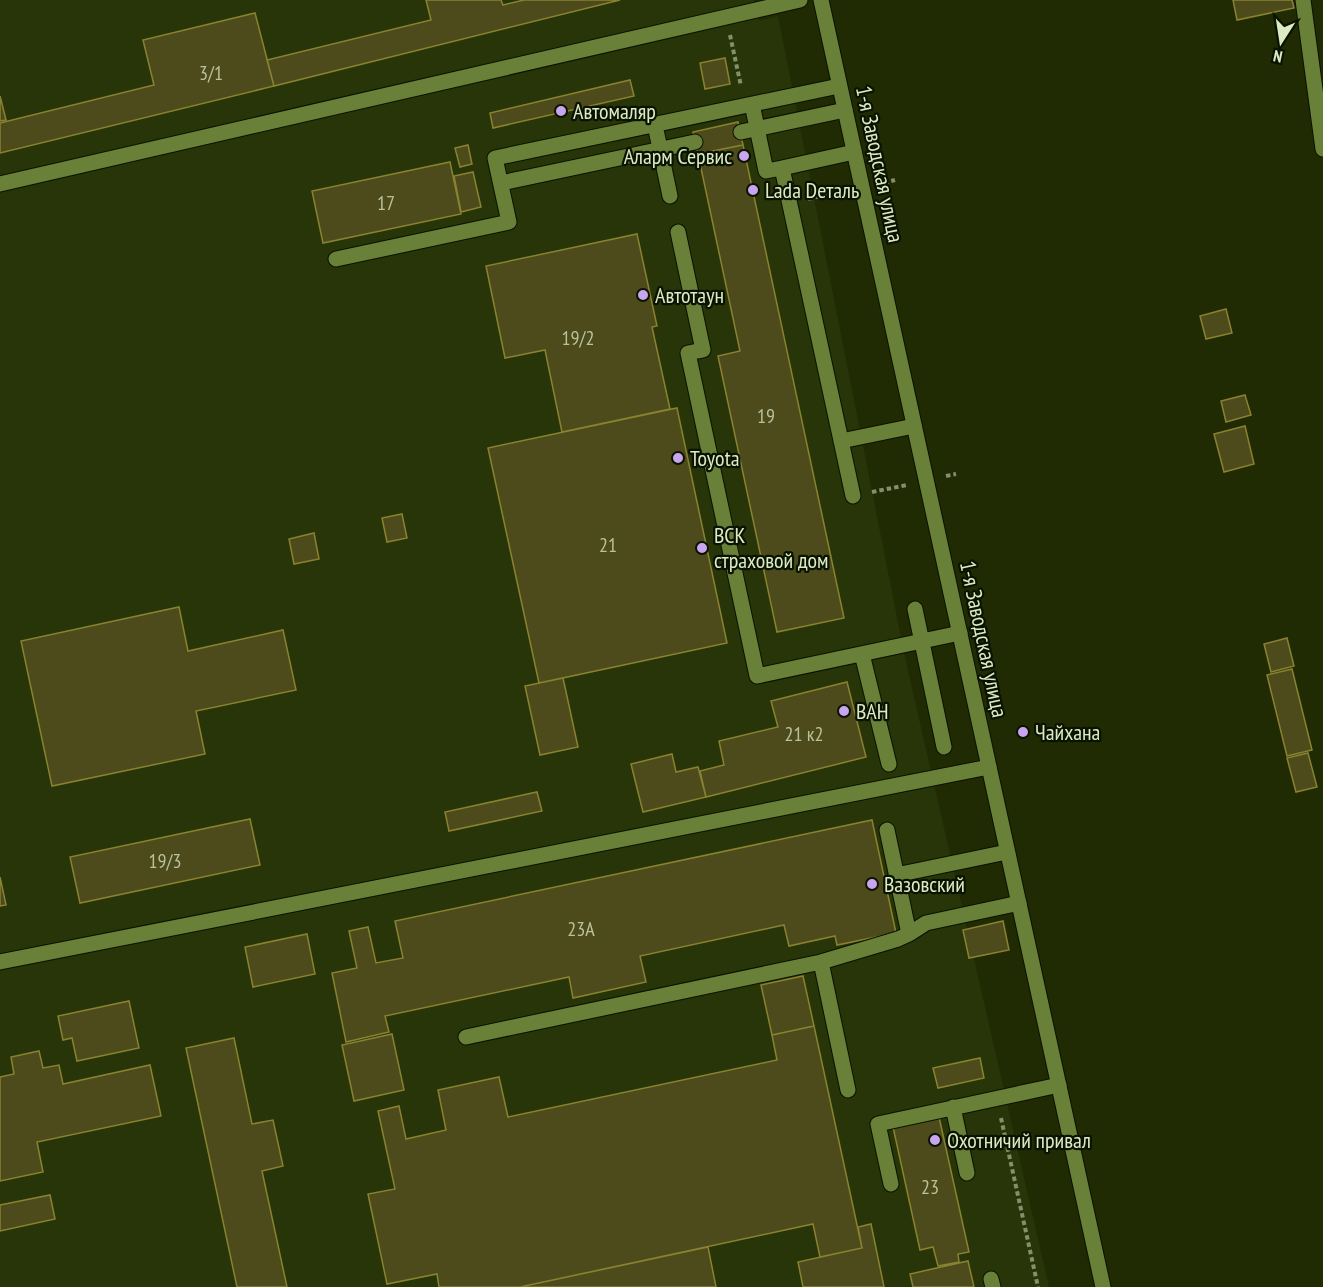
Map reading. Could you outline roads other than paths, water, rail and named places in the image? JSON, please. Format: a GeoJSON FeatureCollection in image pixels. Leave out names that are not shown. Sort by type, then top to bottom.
{"type":"FeatureCollection","features":[{"type":"Feature","properties":{"kind":"street"},"geometry":{"type":"LineString","coordinates":[[0,184],[800,0]]}},
{"type":"Feature","properties":{"kind":"street","name":"1-я Заводская улица"},"geometry":{"type":"LineString","coordinates":[[821,0],[1103,1287]]}},
{"type":"Feature","properties":{"kind":"street"},"geometry":{"type":"LineString","coordinates":[[1304,0],[1323,148]]}},
{"type":"Feature","properties":{"kind":"street"},"geometry":{"type":"LineString","coordinates":[[336,259],[509,222],[495,158],[839,86]]}},
{"type":"Feature","properties":{"kind":"street"},"geometry":{"type":"LineString","coordinates":[[752,104],[766,171],[854,152]]}},
{"type":"Feature","properties":{"kind":"street"},"geometry":{"type":"LineString","coordinates":[[741,132],[845,110]]}},
{"type":"Feature","properties":{"kind":"street"},"geometry":{"type":"LineString","coordinates":[[655,125],[670,196]]}},
{"type":"Feature","properties":{"kind":"street"},"geometry":{"type":"LineString","coordinates":[[501,183],[695,142]]}},
{"type":"Feature","properties":{"kind":"street"},"geometry":{"type":"LineString","coordinates":[[782,168],[853,496]]}},
{"type":"Feature","properties":{"kind":"street"},"geometry":{"type":"LineString","coordinates":[[678,232],[703,350],[688,353],[757,676],[960,633]]}},
{"type":"Feature","properties":{"kind":"street"},"geometry":{"type":"LineString","coordinates":[[841,441],[914,426]]}},
{"type":"Feature","properties":{"kind":"street"},"geometry":{"type":"LineString","coordinates":[[915,609],[944,747]]}},
{"type":"Feature","properties":{"kind":"street"},"geometry":{"type":"LineString","coordinates":[[862,654],[889,764]]}},
{"type":"Feature","properties":{"kind":"street"},"geometry":{"type":"LineString","coordinates":[[0,962],[989,767]]}},
{"type":"Feature","properties":{"kind":"street"},"geometry":{"type":"LineString","coordinates":[[886,830],[909,934]]}},
{"type":"Feature","properties":{"kind":"street"},"geometry":{"type":"LineString","coordinates":[[896,875],[1007,852]]}},
{"type":"Feature","properties":{"kind":"street"},"geometry":{"type":"LineString","coordinates":[[466,1038],[821,962],[909,934],[926,923],[1019,903]]}},
{"type":"Feature","properties":{"kind":"street"},"geometry":{"type":"LineString","coordinates":[[821,962],[848,1090]]}},
{"type":"Feature","properties":{"kind":"street"},"geometry":{"type":"LineString","coordinates":[[891,1184],[878,1124],[1059,1084]]}},
{"type":"Feature","properties":{"kind":"street"},"geometry":{"type":"LineString","coordinates":[[952,1107],[967,1173]]}},
{"type":"Feature","properties":{"kind":"place","name":"Автомаляр"},"geometry":{"type":"Point","coordinates":[561,111]}},
{"type":"Feature","properties":{"kind":"place","name":"Аларм Сервис"},"geometry":{"type":"Point","coordinates":[744,156]}},
{"type":"Feature","properties":{"kind":"place","name":"Lada Dеталь"},"geometry":{"type":"Point","coordinates":[753,190]}},
{"type":"Feature","properties":{"kind":"place","name":"Автотаун"},"geometry":{"type":"Point","coordinates":[643,295]}},
{"type":"Feature","properties":{"kind":"place","name":"Toyota"},"geometry":{"type":"Point","coordinates":[678,458]}},
{"type":"Feature","properties":{"kind":"place","name":"ВСК страховой дом"},"geometry":{"type":"Point","coordinates":[702,548]}},
{"type":"Feature","properties":{"kind":"place","name":"ВАН"},"geometry":{"type":"Point","coordinates":[844,711]}},
{"type":"Feature","properties":{"kind":"place","name":"Чайхана"},"geometry":{"type":"Point","coordinates":[1023,732]}},
{"type":"Feature","properties":{"kind":"place","name":"Вазовский"},"geometry":{"type":"Point","coordinates":[872,884]}},
{"type":"Feature","properties":{"kind":"place","name":"Охотничий привал"},"geometry":{"type":"Point","coordinates":[935,1140]}}]}
